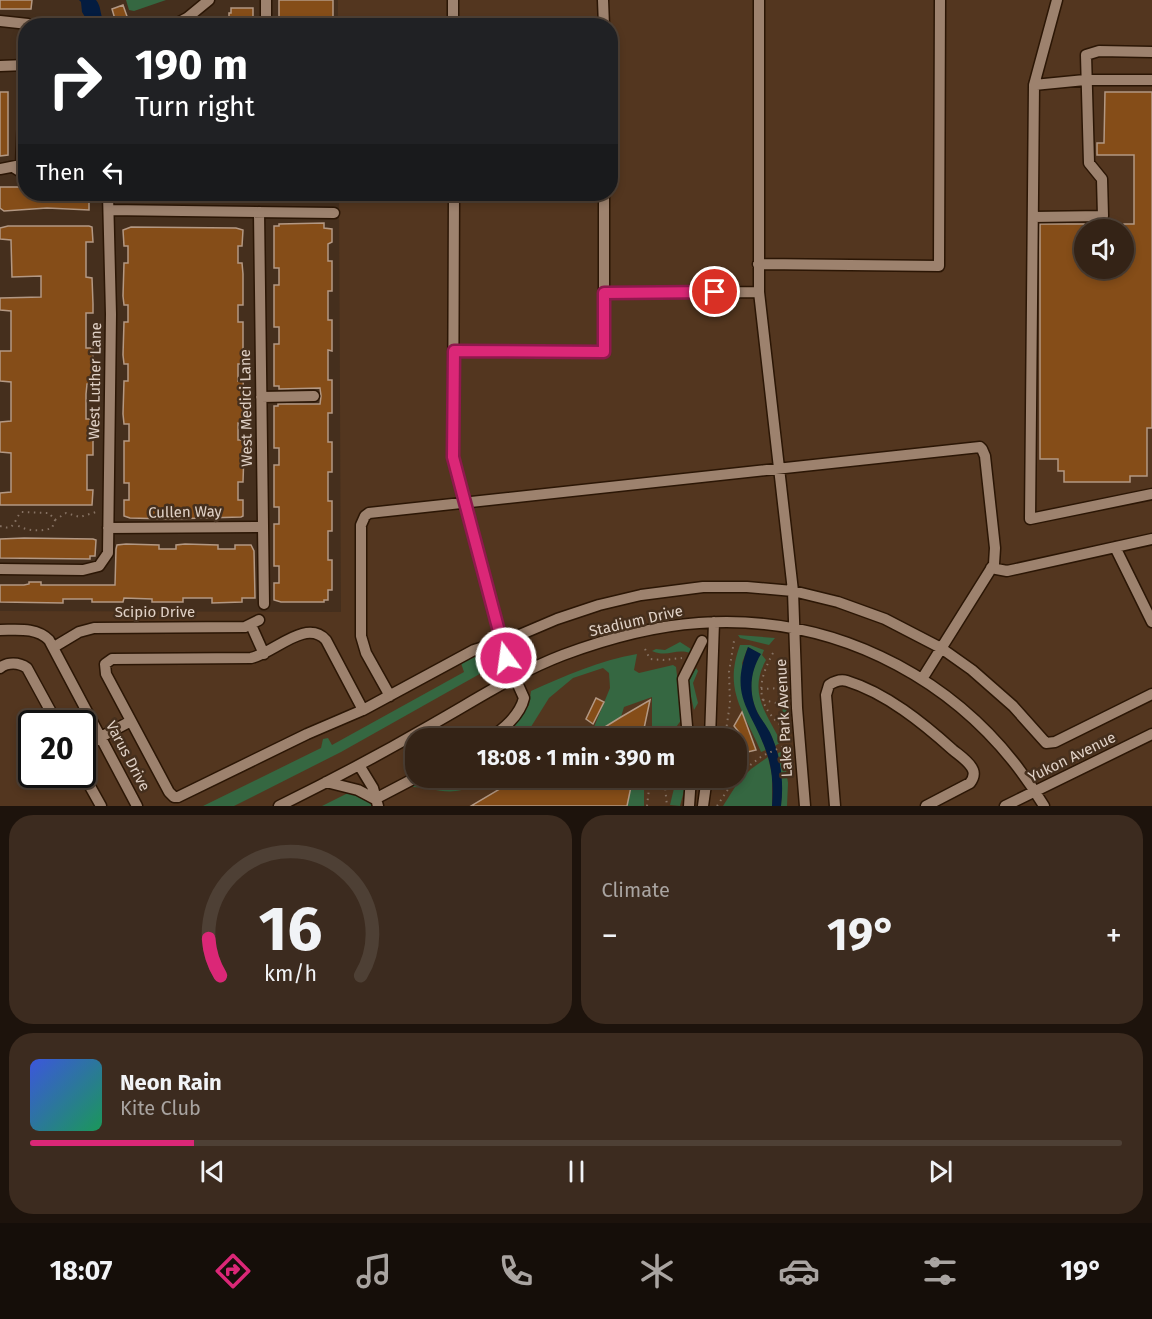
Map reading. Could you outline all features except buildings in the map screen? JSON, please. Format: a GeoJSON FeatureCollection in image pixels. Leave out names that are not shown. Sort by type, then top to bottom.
{"type":"FeatureCollection","features":[{"type":"Feature","properties":{"kind":"street"},"geometry":{"type":"LineString","coordinates":[[186,18],[209,0]]}},
{"type":"Feature","properties":{"kind":"street"},"geometry":{"type":"LineString","coordinates":[[266,0],[266,18]]}},
{"type":"Feature","properties":{"kind":"street"},"geometry":{"type":"LineString","coordinates":[[453,0],[453,18]]}},
{"type":"Feature","properties":{"kind":"street"},"geometry":{"type":"LineString","coordinates":[[603,0],[604,18]]}},
{"type":"Feature","properties":{"kind":"street","name":"Lake Park Avenue"},"geometry":{"type":"LineString","coordinates":[[759,0],[759,292],[793,591],[798,719],[806,806]]}},
{"type":"Feature","properties":{"kind":"street"},"geometry":{"type":"LineString","coordinates":[[758,264],[939,266],[940,0]]}},
{"type":"Feature","properties":{"kind":"street"},"geometry":{"type":"LineString","coordinates":[[1057,0],[1034,86],[1030,519],[1152,494]]}},
{"type":"Feature","properties":{"kind":"street"},"geometry":{"type":"LineString","coordinates":[[0,21],[18,23]]}},
{"type":"Feature","properties":{"kind":"street"},"geometry":{"type":"LineString","coordinates":[[1033,217],[1103,216],[1102,179],[1089,164],[1086,56],[1093,52],[1152,52]]}},
{"type":"Feature","properties":{"kind":"street"},"geometry":{"type":"LineString","coordinates":[[0,66],[18,65]]}},
{"type":"Feature","properties":{"kind":"street"},"geometry":{"type":"LineString","coordinates":[[1034,86],[1085,80],[1152,80]]}},
{"type":"Feature","properties":{"kind":"street"},"geometry":{"type":"LineString","coordinates":[[0,169],[18,166]]}},
{"type":"Feature","properties":{"kind":"street"},"geometry":{"type":"LineString","coordinates":[[13,167],[18,170]]}},
{"type":"Feature","properties":{"kind":"street","name":"West Luther Lane"},"geometry":{"type":"LineString","coordinates":[[0,569],[83,570],[99,566],[108,553],[111,322],[108,201]]}},
{"type":"Feature","properties":{"kind":"street"},"geometry":{"type":"LineString","coordinates":[[454,201],[453,457],[507,660],[523,694],[522,704],[505,728]]}},
{"type":"Feature","properties":{"kind":"street"},"geometry":{"type":"LineString","coordinates":[[454,351],[604,352],[604,201]]}},
{"type":"Feature","properties":{"kind":"street"},"geometry":{"type":"LineString","coordinates":[[109,210],[334,213]]}},
{"type":"Feature","properties":{"kind":"street","name":"West Medici Lane"},"geometry":{"type":"LineString","coordinates":[[259,212],[264,604]]}},
{"type":"Feature","properties":{"kind":"street"},"geometry":{"type":"LineString","coordinates":[[604,293],[759,292]]}},
{"type":"Feature","properties":{"kind":"street"},"geometry":{"type":"LineString","coordinates":[[261,397],[315,396]]}},
{"type":"Feature","properties":{"kind":"street"},"geometry":{"type":"LineString","coordinates":[[390,696],[362,642],[363,520],[365,516],[374,512],[980,447],[985,456],[995,559],[922,679]]}},
{"type":"Feature","properties":{"kind":"street","name":"Cullen Way"},"geometry":{"type":"LineString","coordinates":[[108,528],[263,527]]}},
{"type":"Feature","properties":{"kind":"street"},"geometry":{"type":"LineString","coordinates":[[991,568],[1006,571],[1152,539]]}},
{"type":"Feature","properties":{"kind":"street"},"geometry":{"type":"LineString","coordinates":[[1115,548],[1152,622]]}},
{"type":"Feature","properties":{"kind":"street"},"geometry":{"type":"LineString","coordinates":[[363,710],[326,640],[320,634],[311,632],[290,638],[264,654],[243,659],[108,661],[105,664],[106,674],[169,792],[174,797],[363,710],[465,654],[502,642],[571,614],[642,595],[718,586],[793,591],[877,615],[941,648],[988,683],[1013,706],[1046,743],[1054,742],[1152,694]]}},
{"type":"Feature","properties":{"kind":"street"},"geometry":{"type":"LineString","coordinates":[[710,728],[714,622]]}},
{"type":"Feature","properties":{"kind":"street","name":"Stadium Drive"},"geometry":{"type":"LineString","coordinates":[[279,806],[359,765],[515,677],[563,655],[602,642],[662,627],[735,622],[794,628],[863,649],[922,679],[955,702],[984,729],[1006,753],[1044,806]]}},
{"type":"Feature","properties":{"kind":"street","name":"Scipio Drive"},"geometry":{"type":"LineString","coordinates":[[54,647],[79,632],[102,627],[255,623],[264,654]]}},
{"type":"Feature","properties":{"kind":"street","name":"Varus Drive"},"geometry":{"type":"LineString","coordinates":[[0,630],[35,631],[43,634],[54,647],[137,806]]}},
{"type":"Feature","properties":{"kind":"street"},"geometry":{"type":"LineString","coordinates":[[687,728],[683,679],[702,641]]}},
{"type":"Feature","properties":{"kind":"street"},"geometry":{"type":"LineString","coordinates":[[0,668],[7,664],[19,664],[27,668],[50,710]]}},
{"type":"Feature","properties":{"kind":"street"},"geometry":{"type":"LineString","coordinates":[[835,806],[826,695],[829,685],[841,680],[880,696],[910,715],[937,735],[970,766],[974,774],[970,783],[926,806]]}},
{"type":"Feature","properties":{"kind":"street"},"geometry":{"type":"LineString","coordinates":[[96,740],[131,721]]}},
{"type":"Feature","properties":{"kind":"street","name":"Yukon Avenue"},"geometry":{"type":"LineString","coordinates":[[1005,806],[1152,734]]}},
{"type":"Feature","properties":{"kind":"street"},"geometry":{"type":"LineString","coordinates":[[359,765],[373,788],[377,802]]}},
{"type":"Feature","properties":{"kind":"street"},"geometry":{"type":"LineString","coordinates":[[326,782],[358,790],[377,802]]}},
{"type":"Feature","properties":{"kind":"street"},"geometry":{"type":"LineString","coordinates":[[377,802],[405,784]]}},
{"type":"Feature","properties":{"kind":"street"},"geometry":{"type":"LineString","coordinates":[[91,788],[101,806]]}},
{"type":"Feature","properties":{"kind":"street"},"geometry":{"type":"LineString","coordinates":[[689,806],[692,788]]}},
{"type":"Feature","properties":{"kind":"street"},"geometry":{"type":"LineString","coordinates":[[703,806],[705,788]]}},
{"type":"Feature","properties":{"kind":"path"},"geometry":{"type":"LineString","coordinates":[[0,526],[9,528],[15,524],[21,512],[50,513],[55,520]]}},
{"type":"Feature","properties":{"kind":"path"},"geometry":{"type":"LineString","coordinates":[[15,524],[23,529],[48,530],[52,528],[55,520],[66,513],[80,516],[96,512]]}},
{"type":"Feature","properties":{"kind":"path"},"geometry":{"type":"LineString","coordinates":[[726,728],[729,672],[734,640]]}},
{"type":"Feature","properties":{"kind":"path"},"geometry":{"type":"LineString","coordinates":[[773,653],[761,680],[761,689],[767,710],[779,724]]}},
{"type":"Feature","properties":{"kind":"path"},"geometry":{"type":"LineString","coordinates":[[761,689],[782,688]]}},
{"type":"Feature","properties":{"kind":"path"},"geometry":{"type":"LineString","coordinates":[[763,700],[781,704]]}},
{"type":"Feature","properties":{"kind":"path"},"geometry":{"type":"LineString","coordinates":[[747,768],[762,756],[784,746]]}},
{"type":"Feature","properties":{"kind":"path"},"geometry":{"type":"LineString","coordinates":[[647,806],[650,788]]}},
{"type":"Feature","properties":{"kind":"path"},"geometry":{"type":"LineString","coordinates":[[665,788],[667,806]]}},
{"type":"Feature","properties":{"kind":"path"},"geometry":{"type":"LineString","coordinates":[[717,806],[727,788]]}},
{"type":"Feature","properties":{"kind":"shaded area"},"geometry":{"type":"Polygon","coordinates":[[[338,0],[1152,0],[1152,806],[0,806],[0,611],[341,612],[339,201],[618,201],[618,18],[338,18],[338,0]]]}},
{"type":"Feature","properties":{"kind":"green space"},"geometry":{"type":"Polygon","coordinates":[[[126,0],[166,0],[134,11],[129,10],[126,0]]]}},
{"type":"Feature","properties":{"kind":"green space"},"geometry":{"type":"Polygon","coordinates":[[[738,635],[775,638],[769,645],[740,638],[738,635]]]}},
{"type":"Feature","properties":{"kind":"green space"},"geometry":{"type":"Polygon","coordinates":[[[680,642],[691,649],[690,653],[663,654],[652,651],[665,650],[680,642]]]}},
{"type":"Feature","properties":{"kind":"green space"},"geometry":{"type":"Polygon","coordinates":[[[740,645],[750,645],[764,650],[762,655],[766,660],[761,672],[759,693],[765,712],[781,742],[775,746],[753,700],[752,677],[760,654],[748,647],[742,663],[758,730],[766,750],[761,752],[742,712],[735,688],[735,661],[740,645]]]}},
{"type":"Feature","properties":{"kind":"green space"},"geometry":{"type":"Polygon","coordinates":[[[495,651],[499,654],[501,662],[341,752],[234,806],[203,806],[321,748],[323,739],[328,738],[332,745],[464,672],[461,663],[481,654],[495,651]]]}},
{"type":"Feature","properties":{"kind":"green space"},"geometry":{"type":"Polygon","coordinates":[[[637,654],[634,670],[639,673],[673,665],[676,667],[682,719],[675,728],[651,728],[652,697],[624,707],[621,717],[604,728],[594,727],[610,688],[609,673],[603,668],[573,678],[549,698],[530,728],[509,728],[529,705],[531,691],[596,664],[637,654]]]}},
{"type":"Feature","properties":{"kind":"green space"},"geometry":{"type":"Polygon","coordinates":[[[696,668],[698,671],[693,683],[698,703],[694,710],[688,683],[696,668]]]}},
{"type":"Feature","properties":{"kind":"green space"},"geometry":{"type":"Polygon","coordinates":[[[786,699],[788,739],[783,729],[782,719],[786,699]]]}},
{"type":"Feature","properties":{"kind":"green space"},"geometry":{"type":"Polygon","coordinates":[[[783,751],[788,783],[787,806],[781,806],[782,790],[778,753],[783,751]]]}},
{"type":"Feature","properties":{"kind":"green space"},"geometry":{"type":"Polygon","coordinates":[[[768,757],[772,775],[772,806],[723,806],[734,788],[747,788],[747,773],[768,757]]]}},
{"type":"Feature","properties":{"kind":"green space"},"geometry":{"type":"Polygon","coordinates":[[[423,788],[467,788],[456,791],[423,788]]]}},
{"type":"Feature","properties":{"kind":"green space"},"geometry":{"type":"Polygon","coordinates":[[[631,788],[646,788],[644,806],[627,806],[631,788]]]}},
{"type":"Feature","properties":{"kind":"green space"},"geometry":{"type":"Polygon","coordinates":[[[674,788],[685,788],[680,806],[670,805],[674,788]]]}},
{"type":"Feature","properties":{"kind":"green space"},"geometry":{"type":"Polygon","coordinates":[[[348,793],[366,798],[372,806],[322,806],[348,793]]]}},
{"type":"Feature","properties":{"kind":"water"},"geometry":{"type":"Polygon","coordinates":[[[79,0],[96,0],[102,18],[86,18],[82,12],[79,0]]]}},
{"type":"Feature","properties":{"kind":"water"},"geometry":{"type":"Polygon","coordinates":[[[748,647],[761,654],[752,677],[753,701],[771,734],[778,753],[782,780],[781,806],[772,806],[769,760],[742,692],[742,665],[748,647]]]}},
{"type":"Feature","properties":{"kind":"route"},"geometry":{"type":"LineString","coordinates":[[506,658],[453,457],[454,351],[604,352],[604,293],[715,292]]}}]}
